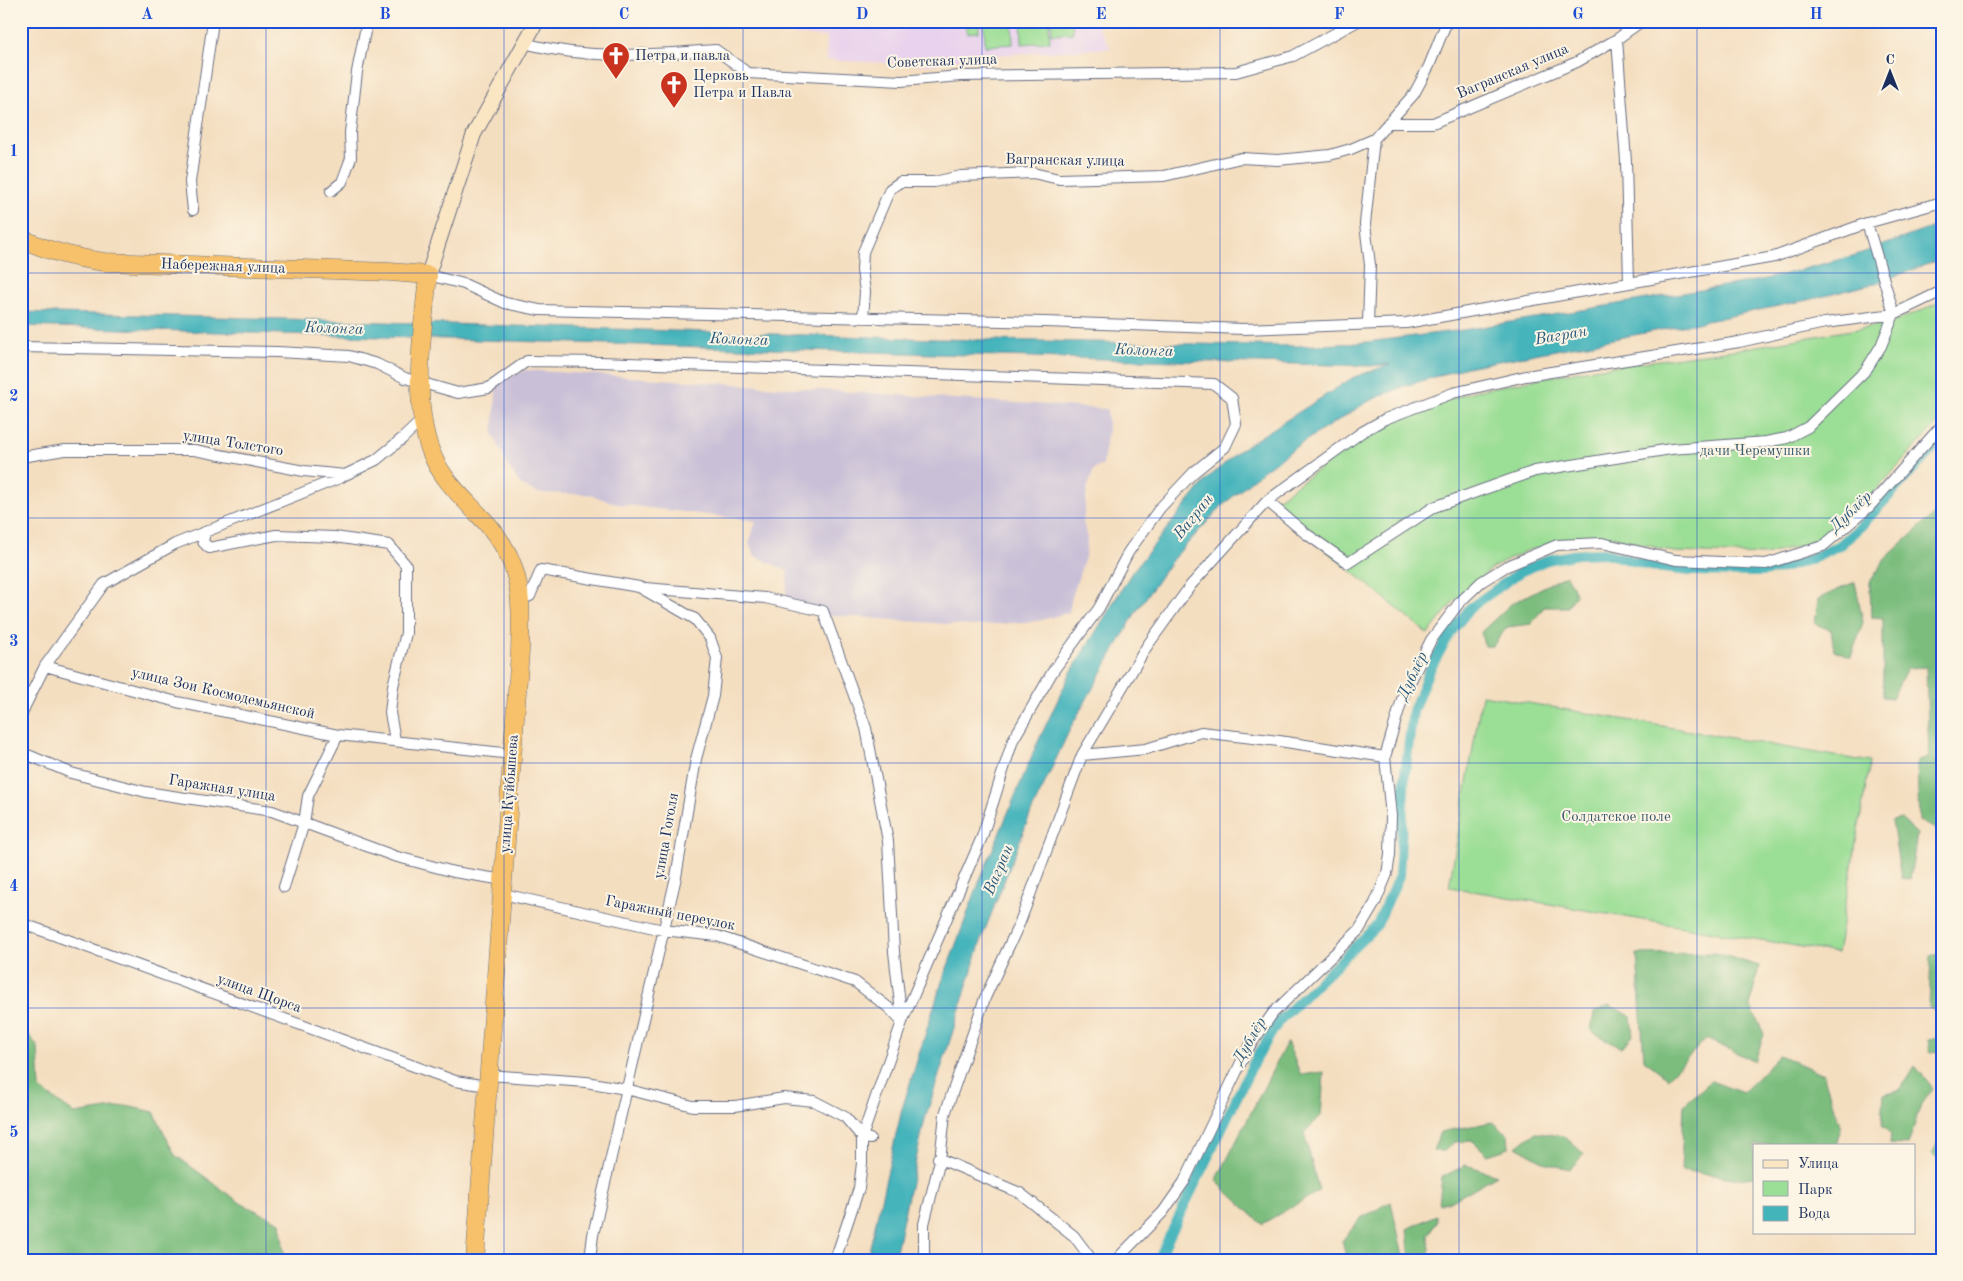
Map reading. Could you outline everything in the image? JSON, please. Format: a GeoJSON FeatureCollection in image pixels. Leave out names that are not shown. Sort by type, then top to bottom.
{"type":"FeatureCollection","features":[{"type":"Feature","properties":{"kind":"highway","name":"Набережная улица"},"geometry":{"type":"LineString","coordinates":[[21,238],[40,248],[63,256],[105,262],[390,272],[428,276]]}},
{"type":"Feature","properties":{"kind":"highway","name":"улица Куйбышева"},"geometry":{"type":"LineString","coordinates":[[428,276],[420,382],[422,420],[431,452],[444,477],[496,535],[511,558],[521,600],[520,651],[504,887],[475,1260]]}},
{"type":"Feature","properties":{"kind":"main road"},"geometry":{"type":"LineString","coordinates":[[428,276],[474,134],[537,21]]}},
{"type":"Feature","properties":{"kind":"street"},"geometry":{"type":"LineString","coordinates":[[193,210],[190,182],[213,21]]}},
{"type":"Feature","properties":{"kind":"street"},"geometry":{"type":"LineString","coordinates":[[331,191],[342,182],[351,158],[350,133],[357,72],[367,21]]}},
{"type":"Feature","properties":{"kind":"street","name":"Советская улица"},"geometry":{"type":"LineString","coordinates":[[524,43],[564,52],[641,56],[716,50],[748,72],[901,81],[961,76],[1236,72],[1293,56],[1358,21]]}},
{"type":"Feature","properties":{"kind":"street"},"geometry":{"type":"LineString","coordinates":[[1368,323],[1370,265],[1365,224],[1374,139],[1414,94],[1429,66],[1447,21]]}},
{"type":"Feature","properties":{"kind":"street","name":"Вагранская улица"},"geometry":{"type":"LineString","coordinates":[[1388,122],[1433,123],[1577,62],[1617,39],[1642,21]]}},
{"type":"Feature","properties":{"kind":"street"},"geometry":{"type":"LineString","coordinates":[[1617,39],[1626,161],[1629,282]]}},
{"type":"Feature","properties":{"kind":"street","name":"Вагранская улица"},"geometry":{"type":"LineString","coordinates":[[863,318],[865,292],[862,270],[863,252],[890,190],[900,182],[934,182],[961,176],[1033,173],[1059,179],[1164,176],[1242,158],[1278,160],[1330,155],[1351,150],[1374,139]]}},
{"type":"Feature","properties":{"kind":"street"},"geometry":{"type":"LineString","coordinates":[[428,276],[464,284],[505,303],[540,310],[1244,329],[1406,323],[1774,257],[1867,223],[1942,202]]}},
{"type":"Feature","properties":{"kind":"street"},"geometry":{"type":"LineString","coordinates":[[1267,501],[1305,533],[1348,563],[1434,507],[1535,471],[1671,448],[1766,442],[1787,438],[1808,427],[1866,370],[1881,346],[1893,311],[1867,223]]}},
{"type":"Feature","properties":{"kind":"street"},"geometry":{"type":"LineString","coordinates":[[924,1260],[924,1224],[939,1159],[944,1114],[984,998],[1020,922],[1082,755],[1148,646],[1186,593],[1239,530],[1267,501],[1362,432],[1385,419],[1453,392],[1526,376],[1739,342],[1825,323],[1893,311],[1942,291]]}},
{"type":"Feature","properties":{"kind":"street"},"geometry":{"type":"LineString","coordinates":[[21,347],[278,352],[349,356],[377,364],[405,378],[458,393],[489,388],[527,361],[1214,384],[1232,398],[1236,424],[1225,446],[1193,473],[1160,508],[1129,551],[1099,608],[1053,671],[1013,740],[982,837],[902,1022],[866,1138],[859,1188],[835,1260]]}},
{"type":"Feature","properties":{"kind":"street"},"geometry":{"type":"LineString","coordinates":[[21,717],[45,666],[104,584],[176,544],[345,476],[376,460],[422,420]]}},
{"type":"Feature","properties":{"kind":"street"},"geometry":{"type":"LineString","coordinates":[[1116,1260],[1163,1212],[1184,1182],[1247,1050],[1273,1013],[1358,930],[1375,903],[1387,874],[1390,855],[1391,816],[1385,757],[1403,696],[1431,640],[1459,603],[1481,582],[1505,567],[1557,545],[1602,543],[1676,560],[1766,564],[1823,546],[1869,507],[1942,425]]}},
{"type":"Feature","properties":{"kind":"street","name":"улица Толстого"},"geometry":{"type":"LineString","coordinates":[[21,457],[65,450],[194,450],[304,471],[345,476]]}},
{"type":"Feature","properties":{"kind":"street"},"geometry":{"type":"LineString","coordinates":[[205,532],[203,542],[209,548],[276,535],[335,537],[389,545],[406,565],[406,633],[392,695],[390,713],[395,740]]}},
{"type":"Feature","properties":{"kind":"street","name":"улица Гоголя"},"geometry":{"type":"LineString","coordinates":[[521,600],[530,596],[541,570],[638,587],[695,619],[710,638],[717,658],[713,696],[696,759],[676,877],[593,1235],[590,1260]]}},
{"type":"Feature","properties":{"kind":"street"},"geometry":{"type":"LineString","coordinates":[[638,587],[678,592],[765,598],[822,611],[866,728],[888,841],[894,952],[902,1022]]}},
{"type":"Feature","properties":{"kind":"street","name":"улица Зои Космодемьянской"},"geometry":{"type":"LineString","coordinates":[[45,666],[177,702],[338,735],[512,754]]}},
{"type":"Feature","properties":{"kind":"street"},"geometry":{"type":"LineString","coordinates":[[1082,755],[1146,749],[1202,732],[1279,741],[1385,757]]}},
{"type":"Feature","properties":{"kind":"street"},"geometry":{"type":"LineString","coordinates":[[284,888],[304,823],[308,796],[338,735]]}},
{"type":"Feature","properties":{"kind":"street","name":"Гаражная улица"},"geometry":{"type":"LineString","coordinates":[[21,752],[71,772],[146,792],[272,811],[394,856],[504,887]]}},
{"type":"Feature","properties":{"kind":"street","name":"Гаражный переулок"},"geometry":{"type":"LineString","coordinates":[[504,887],[664,930],[717,936],[854,982],[889,1008],[902,1022]]}},
{"type":"Feature","properties":{"kind":"street","name":"улица Щорса"},"geometry":{"type":"LineString","coordinates":[[21,923],[455,1081],[586,1082],[626,1089],[693,1106],[735,1106],[784,1098],[814,1101],[845,1117],[866,1138]]}},
{"type":"Feature","properties":{"kind":"street"},"geometry":{"type":"LineString","coordinates":[[939,1159],[1020,1193],[1074,1236],[1092,1260]]}},
{"type":"Feature","properties":{"kind":"shaded area"},"geometry":{"type":"Polygon","coordinates":[[[793,21],[1094,21],[1111,48],[968,57],[931,65],[826,60],[827,37],[793,35],[793,21]]]}},
{"type":"Feature","properties":{"kind":"shaded area"},"geometry":{"type":"Polygon","coordinates":[[[526,370],[1107,409],[1108,427],[1103,465],[1094,469],[1087,489],[1083,522],[1087,537],[1086,554],[1069,612],[1038,621],[972,626],[818,614],[791,608],[786,592],[788,571],[755,556],[749,544],[756,521],[618,504],[587,494],[538,493],[521,485],[509,468],[493,434],[497,383],[526,370]]]}},
{"type":"Feature","properties":{"kind":"green space"},"geometry":{"type":"Polygon","coordinates":[[[966,21],[979,21],[979,32],[967,33],[966,21]]]}},
{"type":"Feature","properties":{"kind":"green space"},"geometry":{"type":"Polygon","coordinates":[[[984,21],[1012,21],[1013,44],[985,46],[984,21]]]}},
{"type":"Feature","properties":{"kind":"green space"},"geometry":{"type":"Polygon","coordinates":[[[1021,21],[1049,21],[1050,42],[1022,44],[1021,21]]]}},
{"type":"Feature","properties":{"kind":"green space"},"geometry":{"type":"Polygon","coordinates":[[[1051,21],[1072,21],[1073,33],[1052,34],[1051,21]]]}},
{"type":"Feature","properties":{"kind":"green space","name":"дачи Черемушки"},"geometry":{"type":"Polygon","coordinates":[[[1942,301],[1942,418],[1879,487],[1844,521],[1811,543],[1765,555],[1674,552],[1614,537],[1564,541],[1526,551],[1492,568],[1454,601],[1428,634],[1270,504],[1354,444],[1409,413],[1474,391],[1579,371],[1740,349],[1892,323],[1942,301]]]}},
{"type":"Feature","properties":{"kind":"green space"},"geometry":{"type":"Polygon","coordinates":[[[1942,507],[1942,832],[1919,821],[1917,760],[1929,758],[1926,667],[1907,668],[1892,698],[1883,697],[1883,618],[1871,617],[1870,582],[1885,559],[1942,507]]]}},
{"type":"Feature","properties":{"kind":"green space"},"geometry":{"type":"Polygon","coordinates":[[[1566,575],[1576,594],[1568,607],[1544,607],[1531,624],[1507,627],[1493,646],[1484,646],[1481,632],[1511,604],[1566,575]]]}},
{"type":"Feature","properties":{"kind":"green space"},"geometry":{"type":"Polygon","coordinates":[[[1855,582],[1863,622],[1851,657],[1834,650],[1831,630],[1815,624],[1818,599],[1855,582]]]}},
{"type":"Feature","properties":{"kind":"green space","name":"Солдатское поле"},"geometry":{"type":"Polygon","coordinates":[[[1482,695],[1870,762],[1837,953],[1449,887],[1482,695]]]}},
{"type":"Feature","properties":{"kind":"green space"},"geometry":{"type":"Polygon","coordinates":[[[1901,819],[1917,834],[1910,879],[1901,878],[1892,821],[1901,819]]]}},
{"type":"Feature","properties":{"kind":"green space"},"geometry":{"type":"Polygon","coordinates":[[[1716,953],[1759,966],[1750,1005],[1764,1034],[1755,1061],[1706,1039],[1668,1078],[1644,1060],[1637,954],[1716,953]]]}},
{"type":"Feature","properties":{"kind":"green space"},"geometry":{"type":"Polygon","coordinates":[[[1942,953],[1942,1011],[1929,1008],[1931,956],[1942,953]]]}},
{"type":"Feature","properties":{"kind":"green space"},"geometry":{"type":"Polygon","coordinates":[[[1609,1005],[1631,1016],[1633,1036],[1621,1048],[1591,1031],[1594,1013],[1609,1005]]]}},
{"type":"Feature","properties":{"kind":"green space"},"geometry":{"type":"Polygon","coordinates":[[[22,1026],[38,1047],[40,1089],[75,1114],[126,1106],[154,1112],[175,1155],[242,1204],[280,1222],[285,1260],[21,1260],[22,1026]]]}},
{"type":"Feature","properties":{"kind":"green space"},"geometry":{"type":"Polygon","coordinates":[[[1939,1038],[1942,1040],[1942,1053],[1940,1051],[1930,1052],[1928,1040],[1939,1038]]]}},
{"type":"Feature","properties":{"kind":"green space"},"geometry":{"type":"Polygon","coordinates":[[[1287,1042],[1301,1075],[1324,1072],[1321,1116],[1304,1133],[1319,1191],[1262,1224],[1216,1181],[1287,1042]]]}},
{"type":"Feature","properties":{"kind":"green space"},"geometry":{"type":"Polygon","coordinates":[[[1779,1055],[1823,1074],[1841,1128],[1836,1144],[1753,1144],[1753,1177],[1739,1179],[1681,1170],[1684,1105],[1711,1081],[1743,1093],[1779,1055]]]}},
{"type":"Feature","properties":{"kind":"green space"},"geometry":{"type":"Polygon","coordinates":[[[1915,1066],[1933,1088],[1921,1104],[1908,1144],[1890,1144],[1891,1133],[1882,1125],[1884,1094],[1901,1089],[1915,1066]]]}},
{"type":"Feature","properties":{"kind":"green space"},"geometry":{"type":"Polygon","coordinates":[[[1493,1122],[1508,1135],[1509,1148],[1488,1155],[1473,1141],[1454,1142],[1444,1151],[1433,1151],[1440,1132],[1493,1122]]]}},
{"type":"Feature","properties":{"kind":"green space"},"geometry":{"type":"Polygon","coordinates":[[[1536,1133],[1564,1136],[1584,1154],[1570,1169],[1548,1164],[1516,1146],[1536,1133]]]}},
{"type":"Feature","properties":{"kind":"green space"},"geometry":{"type":"Polygon","coordinates":[[[1942,1133],[1942,1161],[1932,1155],[1942,1133]]]}},
{"type":"Feature","properties":{"kind":"green space"},"geometry":{"type":"Polygon","coordinates":[[[1466,1165],[1497,1175],[1454,1200],[1439,1204],[1442,1177],[1466,1165]]]}},
{"type":"Feature","properties":{"kind":"green space"},"geometry":{"type":"Polygon","coordinates":[[[1391,1202],[1404,1260],[1347,1260],[1342,1241],[1361,1218],[1391,1202]]]}},
{"type":"Feature","properties":{"kind":"green space"},"geometry":{"type":"Polygon","coordinates":[[[1436,1215],[1437,1221],[1428,1236],[1430,1249],[1427,1260],[1410,1260],[1407,1229],[1436,1215]]]}},
{"type":"Feature","properties":{"kind":"water"},"geometry":{"type":"Polygon","coordinates":[[[1942,224],[1942,259],[1876,283],[1817,298],[1697,323],[1467,367],[1405,386],[1369,401],[1300,444],[1260,473],[1222,506],[1173,559],[1136,612],[1071,727],[1030,815],[983,935],[925,1119],[894,1260],[867,1260],[902,1109],[940,987],[981,877],[1036,746],[1070,674],[1132,572],[1207,479],[1241,449],[1354,377],[1391,364],[1371,366],[1064,358],[21,326],[21,312],[939,339],[1298,346],[1359,343],[1463,330],[1766,279],[1856,255],[1942,224]]]}},
{"type":"Feature","properties":{"kind":"waterway","name":"Дублёр"},"geometry":{"type":"LineString","coordinates":[[1158,1260],[1254,1062],[1279,1021],[1377,925],[1399,876],[1405,773],[1413,711],[1428,673],[1449,635],[1470,608],[1520,572],[1547,560],[1577,554],[1605,553],[1654,567],[1689,571],[1762,572],[1780,569],[1808,560],[1840,545],[1861,526],[1942,439]]}},
{"type":"Feature","properties":{"kind":"place","name":"Петра и павла"},"geometry":{"type":"Point","coordinates":[616,80]}},
{"type":"Feature","properties":{"kind":"place","name":"Церковь Петра и Павла"},"geometry":{"type":"Point","coordinates":[674,109]}},
{"type":"Feature","properties":{"kind":"water label","name":"Колонга"},"geometry":{"type":"Point","coordinates":[334,329]}},
{"type":"Feature","properties":{"kind":"water label","name":"Вагран"},"geometry":{"type":"Point","coordinates":[1561,336]}},
{"type":"Feature","properties":{"kind":"water label","name":"Колонга"},"geometry":{"type":"Point","coordinates":[739,340]}},
{"type":"Feature","properties":{"kind":"water label","name":"Колонга"},"geometry":{"type":"Point","coordinates":[1144,351]}},
{"type":"Feature","properties":{"kind":"water label","name":"Вагран"},"geometry":{"type":"Point","coordinates":[1194,517]}},
{"type":"Feature","properties":{"kind":"water label","name":"Вагран"},"geometry":{"type":"Point","coordinates":[999,870]}}]}
